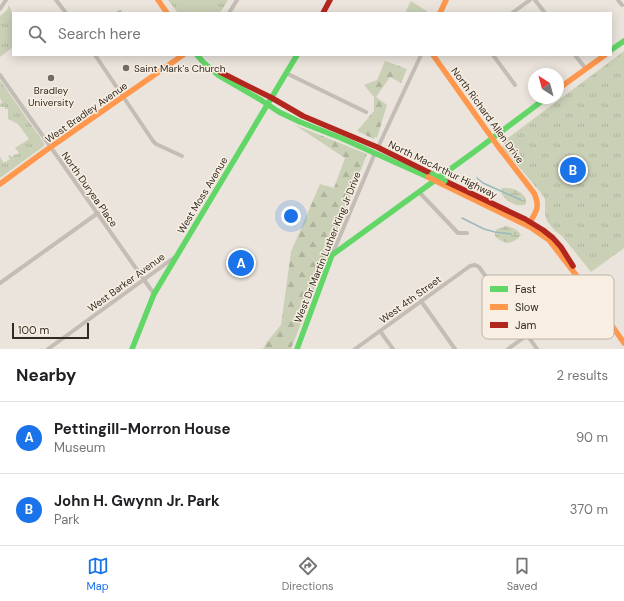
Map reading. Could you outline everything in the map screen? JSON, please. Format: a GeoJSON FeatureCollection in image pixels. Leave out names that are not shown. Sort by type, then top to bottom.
{"type":"FeatureCollection","features":[{"type":"Feature","properties":{"kind":"main road"},"geometry":{"type":"LineString","coordinates":[[158,0],[166,12]]}},
{"type":"Feature","properties":{"kind":"main road"},"geometry":{"type":"LineString","coordinates":[[323,12],[330,0]]}},
{"type":"Feature","properties":{"kind":"main road"},"geometry":{"type":"LineString","coordinates":[[440,12],[446,0]]}},
{"type":"Feature","properties":{"kind":"main road"},"geometry":{"type":"LineString","coordinates":[[612,49],[624,41]]}},
{"type":"Feature","properties":{"kind":"main road","name":"West Bradley Avenue"},"geometry":{"type":"LineString","coordinates":[[0,184],[181,56]]}},
{"type":"Feature","properties":{"kind":"main road"},"geometry":{"type":"LineString","coordinates":[[198,56],[206,66],[211,69]]}},
{"type":"Feature","properties":{"kind":"main road","name":"West Moss Avenue"},"geometry":{"type":"LineString","coordinates":[[132,349],[154,294],[296,56]]}},
{"type":"Feature","properties":{"kind":"main road","name":"North Richard Allen Drive"},"geometry":{"type":"LineString","coordinates":[[434,56],[510,163],[534,193],[537,200],[538,208],[536,212],[540,228]]}},
{"type":"Feature","properties":{"kind":"main road"},"geometry":{"type":"LineString","coordinates":[[564,85],[604,56]]}},
{"type":"Feature","properties":{"kind":"main road","name":"North MacArthur Highway"},"geometry":{"type":"LineString","coordinates":[[211,69],[272,98],[303,116],[380,149],[430,176]]}},
{"type":"Feature","properties":{"kind":"main road","name":"North MacArthur Highway"},"geometry":{"type":"LineString","coordinates":[[211,69],[218,75],[267,105],[297,121],[444,182],[530,222],[548,233],[561,247],[568,256],[578,275]]}},
{"type":"Feature","properties":{"kind":"main road"},"geometry":{"type":"LineString","coordinates":[[332,255],[538,104]]}},
{"type":"Feature","properties":{"kind":"main road","name":"North MacArthur Highway"},"geometry":{"type":"LineString","coordinates":[[444,182],[539,233],[552,244],[576,275]]}},
{"type":"Feature","properties":{"kind":"main road"},"geometry":{"type":"LineString","coordinates":[[521,218],[536,212]]}},
{"type":"Feature","properties":{"kind":"main road"},"geometry":{"type":"LineString","coordinates":[[530,222],[536,212]]}},
{"type":"Feature","properties":{"kind":"main road","name":"West Dr Martin Luther King Jr Drive"},"geometry":{"type":"LineString","coordinates":[[297,349],[332,255]]}},
{"type":"Feature","properties":{"kind":"main road","name":"North MacArthur Highway"},"geometry":{"type":"LineString","coordinates":[[614,329],[624,343]]}},
{"type":"Feature","properties":{"kind":"street"},"geometry":{"type":"LineString","coordinates":[[0,9],[6,0]]}},
{"type":"Feature","properties":{"kind":"street"},"geometry":{"type":"LineString","coordinates":[[56,0],[65,12]]}},
{"type":"Feature","properties":{"kind":"street"},"geometry":{"type":"LineString","coordinates":[[230,12],[237,0]]}},
{"type":"Feature","properties":{"kind":"street"},"geometry":{"type":"LineString","coordinates":[[513,12],[530,0]]}},
{"type":"Feature","properties":{"kind":"street"},"geometry":{"type":"LineString","coordinates":[[535,0],[543,12]]}},
{"type":"Feature","properties":{"kind":"street"},"geometry":{"type":"LineString","coordinates":[[618,0],[622,5]]}},
{"type":"Feature","properties":{"kind":"street"},"geometry":{"type":"LineString","coordinates":[[96,56],[153,141],[156,144],[182,156]]}},
{"type":"Feature","properties":{"kind":"street"},"geometry":{"type":"LineString","coordinates":[[380,149],[379,145],[421,56]]}},
{"type":"Feature","properties":{"kind":"street"},"geometry":{"type":"LineString","coordinates":[[494,56],[515,85]]}},
{"type":"Feature","properties":{"kind":"street"},"geometry":{"type":"LineString","coordinates":[[577,56],[586,69]]}},
{"type":"Feature","properties":{"kind":"street"},"geometry":{"type":"LineString","coordinates":[[286,73],[366,112]]}},
{"type":"Feature","properties":{"kind":"street","name":"North Duryea Place"},"geometry":{"type":"LineString","coordinates":[[0,74],[154,294]]}},
{"type":"Feature","properties":{"kind":"street","name":"West Dr Martin Luther King Jr Drive"},"geometry":{"type":"LineString","coordinates":[[332,255],[375,153]]}},
{"type":"Feature","properties":{"kind":"street"},"geometry":{"type":"LineString","coordinates":[[419,192],[458,233],[467,233]]}},
{"type":"Feature","properties":{"kind":"street"},"geometry":{"type":"LineString","coordinates":[[0,283],[98,213]]}},
{"type":"Feature","properties":{"kind":"street","name":"West Barker Avenue"},"geometry":{"type":"LineString","coordinates":[[48,349],[175,257]]}},
{"type":"Feature","properties":{"kind":"street","name":"West 4th Street"},"geometry":{"type":"LineString","coordinates":[[355,349],[471,265],[479,267],[485,275]]}},
{"type":"Feature","properties":{"kind":"street"},"geometry":{"type":"LineString","coordinates":[[421,301],[455,349]]}},
{"type":"Feature","properties":{"kind":"street"},"geometry":{"type":"LineString","coordinates":[[380,331],[393,349]]}},
{"type":"Feature","properties":{"kind":"street"},"geometry":{"type":"LineString","coordinates":[[508,349],[522,339]]}},
{"type":"Feature","properties":{"kind":"street"},"geometry":{"type":"LineString","coordinates":[[530,339],[537,349]]}},
{"type":"Feature","properties":{"kind":"green space"},"geometry":{"type":"Polygon","coordinates":[[[168,0],[228,0],[221,12],[177,12],[168,0]]]}},
{"type":"Feature","properties":{"kind":"green space"},"geometry":{"type":"Polygon","coordinates":[[[188,0],[214,0],[219,7],[212,12],[188,12],[182,4],[188,0]]]}},
{"type":"Feature","properties":{"kind":"green space"},"geometry":{"type":"Polygon","coordinates":[[[411,1],[428,12],[406,12],[411,1]]]}},
{"type":"Feature","properties":{"kind":"green space"},"geometry":{"type":"Polygon","coordinates":[[[9,5],[12,12],[12,48],[0,57],[0,16],[7,10],[9,5]]]}},
{"type":"Feature","properties":{"kind":"green space"},"geometry":{"type":"Polygon","coordinates":[[[624,51],[624,248],[591,272],[562,236],[555,231],[547,221],[545,214],[545,199],[502,147],[504,145],[504,141],[553,104],[564,104],[564,96],[624,51]]]}},
{"type":"Feature","properties":{"kind":"green space"},"geometry":{"type":"Polygon","coordinates":[[[385,61],[407,69],[401,83],[390,77],[376,97],[387,105],[377,138],[375,137],[374,139],[357,131],[374,111],[374,97],[364,85],[377,80],[385,61]]]}},
{"type":"Feature","properties":{"kind":"green space"},"geometry":{"type":"Polygon","coordinates":[[[0,80],[44,143],[44,146],[0,178],[0,157],[4,163],[10,159],[8,156],[10,155],[12,157],[19,153],[15,148],[29,139],[18,124],[8,119],[8,109],[5,109],[5,107],[0,107],[2,102],[0,98],[0,80]]]}},
{"type":"Feature","properties":{"kind":"green space"},"geometry":{"type":"Polygon","coordinates":[[[295,125],[367,154],[291,349],[263,349],[281,325],[291,252],[320,184],[334,188],[345,158],[295,125]]]}},
{"type":"Feature","properties":{"kind":"green space"},"geometry":{"type":"Polygon","coordinates":[[[502,188],[514,189],[521,193],[526,200],[526,204],[519,205],[511,203],[504,198],[501,191],[502,188]]]}},
{"type":"Feature","properties":{"kind":"green space"},"geometry":{"type":"Polygon","coordinates":[[[506,226],[515,229],[521,235],[515,241],[508,243],[498,239],[495,236],[497,229],[506,226]]]}},
{"type":"Feature","properties":{"kind":"waterway"},"geometry":{"type":"LineString","coordinates":[[477,178],[483,183],[521,200]]}},
{"type":"Feature","properties":{"kind":"waterway"},"geometry":{"type":"LineString","coordinates":[[462,218],[484,229],[511,234]]}},
{"type":"Feature","properties":{"kind":"traffic: fast"},"geometry":{"type":"LineString","coordinates":[[612,49],[624,41]]}},
{"type":"Feature","properties":{"kind":"traffic: fast"},"geometry":{"type":"LineString","coordinates":[[198,56],[218,75],[279,112],[428,177]]}},
{"type":"Feature","properties":{"kind":"traffic: fast"},"geometry":{"type":"LineString","coordinates":[[132,349],[154,294],[296,56]]}},
{"type":"Feature","properties":{"kind":"traffic: fast"},"geometry":{"type":"LineString","coordinates":[[297,349],[332,255],[538,104]]}},
{"type":"Feature","properties":{"kind":"traffic: fast"},"geometry":{"type":"LineString","coordinates":[[432,174],[445,181]]}},
{"type":"Feature","properties":{"kind":"traffic: slow"},"geometry":{"type":"LineString","coordinates":[[158,0],[166,12]]}},
{"type":"Feature","properties":{"kind":"traffic: slow"},"geometry":{"type":"LineString","coordinates":[[440,12],[446,0]]}},
{"type":"Feature","properties":{"kind":"traffic: slow"},"geometry":{"type":"LineString","coordinates":[[0,184],[182,56]]}},
{"type":"Feature","properties":{"kind":"traffic: slow"},"geometry":{"type":"LineString","coordinates":[[434,56],[497,145],[534,193],[537,201],[537,208],[530,222]]}},
{"type":"Feature","properties":{"kind":"traffic: slow"},"geometry":{"type":"LineString","coordinates":[[564,85],[604,56]]}},
{"type":"Feature","properties":{"kind":"traffic: slow"},"geometry":{"type":"LineString","coordinates":[[428,177],[442,184]]}},
{"type":"Feature","properties":{"kind":"traffic: slow"},"geometry":{"type":"LineString","coordinates":[[442,184],[530,227],[549,240],[576,275]]}},
{"type":"Feature","properties":{"kind":"traffic: slow"},"geometry":{"type":"LineString","coordinates":[[614,329],[624,343]]}},
{"type":"Feature","properties":{"kind":"traffic: jam"},"geometry":{"type":"LineString","coordinates":[[324,12],[330,0]]}},
{"type":"Feature","properties":{"kind":"traffic: jam"},"geometry":{"type":"LineString","coordinates":[[220,72],[272,98],[303,116],[377,147],[432,174]]}},
{"type":"Feature","properties":{"kind":"traffic: jam"},"geometry":{"type":"LineString","coordinates":[[445,181],[525,219],[543,230],[561,247],[573,266]]}},
{"type":"Feature","properties":{"kind":"place","name":"Saint Mark's Church"},"geometry":{"type":"Point","coordinates":[126,68]}},
{"type":"Feature","properties":{"kind":"place","name":"Bradley University"},"geometry":{"type":"Point","coordinates":[51,78]}},
{"type":"Feature","properties":{"kind":"place","name":"John H. Gwynn Jr. Park"},"geometry":{"type":"Point","coordinates":[573,170]}},
{"type":"Feature","properties":{"kind":"place","name":"Pettingill-Morron House"},"geometry":{"type":"Point","coordinates":[241,263]}}]}
